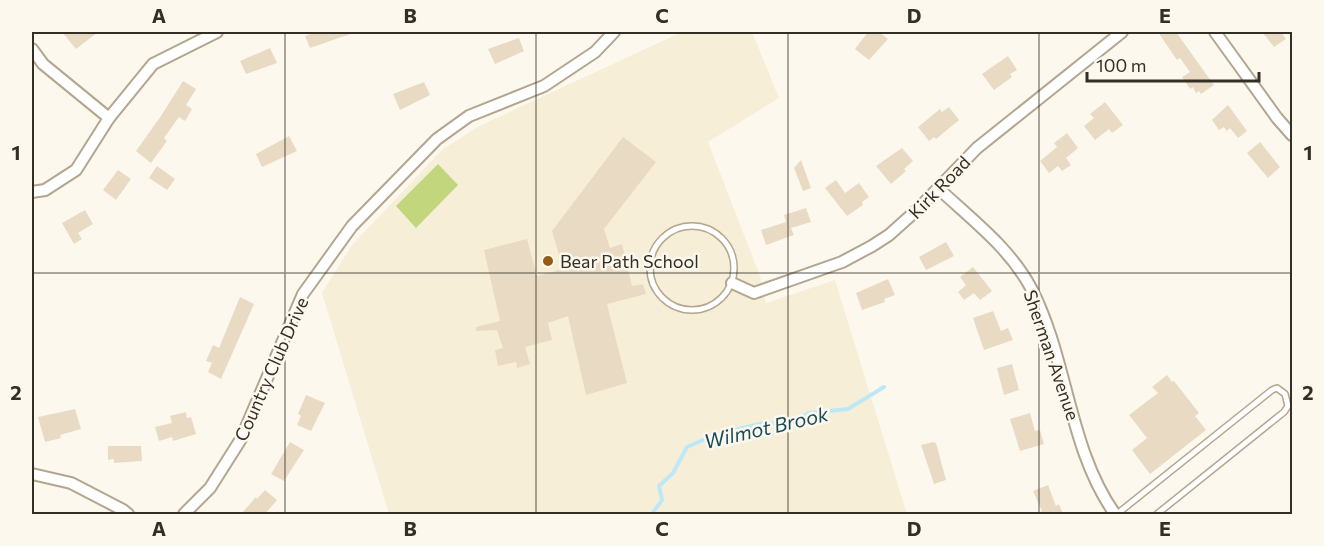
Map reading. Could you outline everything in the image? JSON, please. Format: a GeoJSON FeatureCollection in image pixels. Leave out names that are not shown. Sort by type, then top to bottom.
{"type":"FeatureCollection","features":[{"type":"Feature","properties":{"kind":"street"},"geometry":{"type":"LineString","coordinates":[[32,192],[45,190],[76,170],[109,118],[153,64],[216,32]]}},
{"type":"Feature","properties":{"kind":"street","name":"Country Club Drive"},"geometry":{"type":"LineString","coordinates":[[184,514],[210,488],[241,439],[303,294],[352,226],[437,138],[469,116],[544,86],[595,52],[614,32]]}},
{"type":"Feature","properties":{"kind":"street","name":"Kirk Road"},"geometry":{"type":"LineString","coordinates":[[732,283],[754,292],[842,262],[872,246],[896,229],[989,138],[1122,32]]}},
{"type":"Feature","properties":{"kind":"street"},"geometry":{"type":"LineString","coordinates":[[1215,32],[1277,118],[1293,135]]}},
{"type":"Feature","properties":{"kind":"street"},"geometry":{"type":"LineString","coordinates":[[32,49],[43,64],[109,118]]}},
{"type":"Feature","properties":{"kind":"street","name":"Sherman Avenue"},"geometry":{"type":"LineString","coordinates":[[938,188],[1003,249],[1030,286],[1048,330],[1091,471],[1099,489],[1116,514]]}},
{"type":"Feature","properties":{"kind":"street"},"geometry":{"type":"LineString","coordinates":[[32,474],[71,483],[128,514]]}},
{"type":"Feature","properties":{"kind":"lane"},"geometry":{"type":"LineString","coordinates":[[685,226],[700,226],[714,231],[725,241],[732,254],[735,268],[732,283],[726,295],[710,307],[690,311],[677,308],[665,302],[654,285],[649,266],[652,253],[660,240],[671,231],[685,226]]}},
{"type":"Feature","properties":{"kind":"lane"},"geometry":{"type":"LineString","coordinates":[[1116,514],[1272,390],[1277,388],[1286,394],[1288,406],[1284,412],[1157,514]]}},
{"type":"Feature","properties":{"kind":"shaded area","name":"Bear Path School"},"geometry":{"type":"Polygon","coordinates":[[[682,32],[752,32],[779,98],[708,142],[760,276],[766,303],[835,280],[907,514],[662,514],[660,512],[652,514],[389,514],[322,293],[352,245],[442,150],[479,126],[682,32]]]}},
{"type":"Feature","properties":{"kind":"green space"},"geometry":{"type":"Polygon","coordinates":[[[438,164],[458,185],[416,228],[396,206],[438,164]]]}},
{"type":"Feature","properties":{"kind":"building"},"geometry":{"type":"Polygon","coordinates":[[[62,32],[98,32],[76,49],[62,32]]]}},
{"type":"Feature","properties":{"kind":"building"},"geometry":{"type":"Polygon","coordinates":[[[316,32],[356,32],[310,48],[305,36],[316,32]]]}},
{"type":"Feature","properties":{"kind":"building"},"geometry":{"type":"Polygon","coordinates":[[[868,32],[879,32],[888,39],[869,60],[855,49],[868,32]]]}},
{"type":"Feature","properties":{"kind":"building"},"geometry":{"type":"Polygon","coordinates":[[[1158,32],[1176,32],[1214,85],[1201,94],[1199,91],[1196,93],[1193,87],[1190,89],[1182,77],[1190,72],[1180,58],[1177,60],[1158,32]]]}},
{"type":"Feature","properties":{"kind":"building"},"geometry":{"type":"Polygon","coordinates":[[[1262,32],[1281,32],[1286,39],[1274,47],[1262,32]]]}},
{"type":"Feature","properties":{"kind":"building"},"geometry":{"type":"Polygon","coordinates":[[[519,38],[524,51],[495,64],[488,49],[519,38]]]}},
{"type":"Feature","properties":{"kind":"building"},"geometry":{"type":"Polygon","coordinates":[[[270,48],[277,63],[246,74],[240,61],[270,48]]]}},
{"type":"Feature","properties":{"kind":"building"},"geometry":{"type":"Polygon","coordinates":[[[1008,56],[1017,70],[1010,74],[1012,77],[994,90],[982,74],[1008,56]]]}},
{"type":"Feature","properties":{"kind":"building"},"geometry":{"type":"Polygon","coordinates":[[[183,81],[196,89],[186,105],[192,109],[185,121],[179,117],[164,138],[167,141],[151,163],[136,151],[183,81]]]}},
{"type":"Feature","properties":{"kind":"building"},"geometry":{"type":"Polygon","coordinates":[[[424,82],[430,95],[400,110],[393,94],[424,82]]]}},
{"type":"Feature","properties":{"kind":"building"},"geometry":{"type":"Polygon","coordinates":[[[1105,102],[1123,125],[1112,133],[1109,129],[1095,140],[1084,126],[1094,118],[1090,114],[1105,102]]]}},
{"type":"Feature","properties":{"kind":"building"},"geometry":{"type":"Polygon","coordinates":[[[1228,105],[1247,131],[1238,138],[1230,128],[1227,131],[1224,127],[1219,130],[1212,120],[1228,105]]]}},
{"type":"Feature","properties":{"kind":"building"},"geometry":{"type":"Polygon","coordinates":[[[949,107],[959,120],[936,139],[934,137],[929,141],[918,127],[940,109],[942,112],[949,107]]]}},
{"type":"Feature","properties":{"kind":"building"},"geometry":{"type":"Polygon","coordinates":[[[1067,133],[1078,148],[1066,158],[1071,165],[1062,171],[1058,166],[1049,173],[1040,161],[1057,147],[1054,143],[1067,133]]]}},
{"type":"Feature","properties":{"kind":"building"},"geometry":{"type":"Polygon","coordinates":[[[289,136],[297,151],[262,167],[256,154],[289,136]]]}},
{"type":"Feature","properties":{"kind":"building","name":"Bear Path School"},"geometry":{"type":"Polygon","coordinates":[[[623,137],[656,162],[604,229],[610,248],[622,244],[632,286],[643,284],[646,294],[607,304],[627,383],[586,395],[568,316],[548,323],[552,340],[525,347],[530,364],[517,368],[516,362],[498,366],[495,350],[503,348],[497,330],[476,331],[476,327],[500,321],[484,250],[527,239],[537,276],[563,269],[552,231],[623,137]]]}},
{"type":"Feature","properties":{"kind":"building"},"geometry":{"type":"Polygon","coordinates":[[[1260,142],[1280,167],[1268,178],[1247,153],[1260,142]]]}},
{"type":"Feature","properties":{"kind":"building"},"geometry":{"type":"Polygon","coordinates":[[[902,148],[913,161],[904,169],[906,171],[891,184],[876,166],[902,148]]]}},
{"type":"Feature","properties":{"kind":"building"},"geometry":{"type":"Polygon","coordinates":[[[801,160],[811,188],[803,191],[794,168],[801,160]]]}},
{"type":"Feature","properties":{"kind":"building"},"geometry":{"type":"Polygon","coordinates":[[[157,166],[175,179],[167,190],[149,178],[157,166]]]}},
{"type":"Feature","properties":{"kind":"building"},"geometry":{"type":"Polygon","coordinates":[[[118,170],[131,179],[116,200],[103,190],[118,170]]]}},
{"type":"Feature","properties":{"kind":"building"},"geometry":{"type":"Polygon","coordinates":[[[836,180],[845,193],[859,183],[869,197],[862,202],[863,205],[847,216],[825,188],[836,180]]]}},
{"type":"Feature","properties":{"kind":"building"},"geometry":{"type":"Polygon","coordinates":[[[806,208],[811,222],[791,228],[794,235],[766,245],[761,230],[786,222],[784,215],[806,208]]]}},
{"type":"Feature","properties":{"kind":"building"},"geometry":{"type":"Polygon","coordinates":[[[85,210],[93,224],[78,233],[82,239],[74,244],[62,223],[85,210]]]}},
{"type":"Feature","properties":{"kind":"building"},"geometry":{"type":"Polygon","coordinates":[[[946,242],[954,256],[926,270],[919,257],[946,242]]]}},
{"type":"Feature","properties":{"kind":"building"},"geometry":{"type":"Polygon","coordinates":[[[973,267],[992,291],[980,300],[974,293],[964,300],[958,292],[966,285],[960,277],[973,267]]]}},
{"type":"Feature","properties":{"kind":"building"},"geometry":{"type":"Polygon","coordinates":[[[888,279],[895,295],[884,299],[885,302],[862,310],[856,293],[888,279]]]}},
{"type":"Feature","properties":{"kind":"building"},"geometry":{"type":"Polygon","coordinates":[[[240,297],[254,304],[221,379],[208,372],[212,363],[206,361],[213,345],[219,348],[240,297]]]}},
{"type":"Feature","properties":{"kind":"building"},"geometry":{"type":"Polygon","coordinates":[[[993,311],[1001,331],[1008,328],[1013,340],[984,350],[973,318],[993,311]]]}},
{"type":"Feature","properties":{"kind":"building"},"geometry":{"type":"Polygon","coordinates":[[[1012,364],[1019,390],[1004,395],[997,368],[1012,364]]]}},
{"type":"Feature","properties":{"kind":"building"},"geometry":{"type":"Polygon","coordinates":[[[1167,375],[1199,413],[1195,416],[1206,430],[1150,474],[1132,450],[1147,438],[1129,415],[1158,393],[1152,387],[1167,375]]]}},
{"type":"Feature","properties":{"kind":"building"},"geometry":{"type":"Polygon","coordinates":[[[306,395],[325,403],[311,431],[297,425],[301,416],[298,414],[306,395]]]}},
{"type":"Feature","properties":{"kind":"building"},"geometry":{"type":"Polygon","coordinates":[[[75,409],[81,429],[45,442],[38,417],[75,409]]]}},
{"type":"Feature","properties":{"kind":"building"},"geometry":{"type":"Polygon","coordinates":[[[186,412],[187,418],[191,417],[196,434],[173,441],[172,437],[159,441],[155,427],[172,423],[170,416],[186,412]]]}},
{"type":"Feature","properties":{"kind":"building"},"geometry":{"type":"Polygon","coordinates":[[[1030,413],[1035,431],[1040,430],[1044,444],[1020,451],[1010,419],[1030,413]]]}},
{"type":"Feature","properties":{"kind":"building"},"geometry":{"type":"Polygon","coordinates":[[[290,442],[304,450],[284,481],[271,474],[290,442]]]}},
{"type":"Feature","properties":{"kind":"building"},"geometry":{"type":"Polygon","coordinates":[[[936,443],[946,480],[934,484],[921,445],[936,443]]]}},
{"type":"Feature","properties":{"kind":"building"},"geometry":{"type":"Polygon","coordinates":[[[108,446],[141,446],[142,461],[114,463],[114,459],[108,460],[108,446]]]}},
{"type":"Feature","properties":{"kind":"building"},"geometry":{"type":"Polygon","coordinates":[[[1048,485],[1056,506],[1059,504],[1063,514],[1035,514],[1042,511],[1033,491],[1048,485]]]}},
{"type":"Feature","properties":{"kind":"building"},"geometry":{"type":"Polygon","coordinates":[[[265,490],[277,500],[265,514],[241,514],[256,497],[257,499],[265,490]]]}},
{"type":"Feature","properties":{"kind":"waterway","name":"Wilmot Brook"},"geometry":{"type":"LineString","coordinates":[[652,514],[662,500],[659,486],[673,473],[687,447],[717,434],[764,423],[790,424],[809,413],[848,409],[884,387]]}},
{"type":"Feature","properties":{"kind":"place","name":"Bear Path School"},"geometry":{"type":"Point","coordinates":[548,261]}}]}
